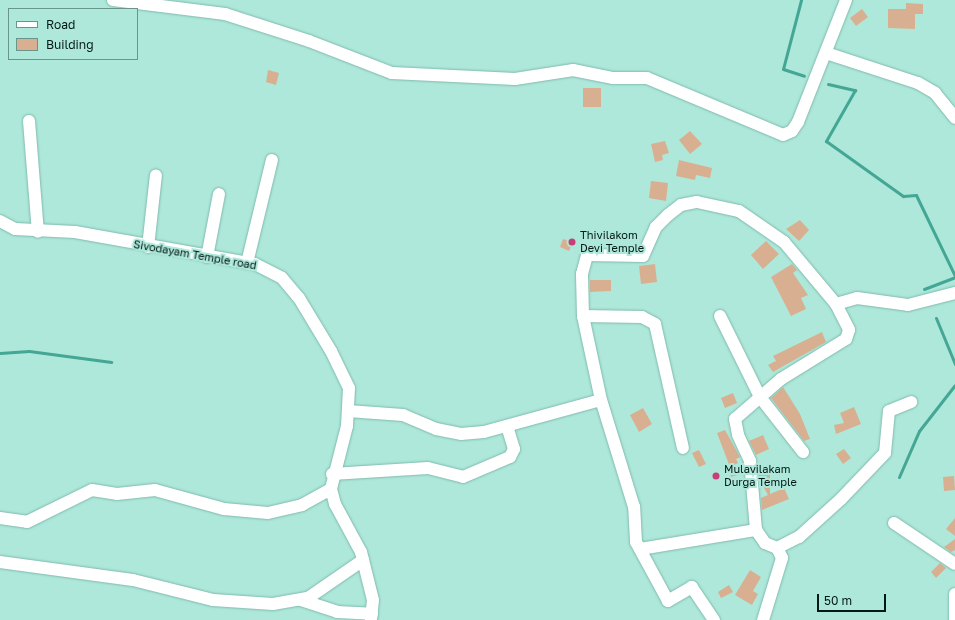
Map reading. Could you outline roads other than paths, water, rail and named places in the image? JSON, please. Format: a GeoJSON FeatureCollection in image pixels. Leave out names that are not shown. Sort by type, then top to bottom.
{"type":"FeatureCollection","features":[{"type":"Feature","properties":{"kind":"street"},"geometry":{"type":"LineString","coordinates":[[113,0],[225,14],[309,41],[392,73],[515,79],[573,70],[613,78],[647,78],[783,135],[792,131],[798,122],[846,0]]}},
{"type":"Feature","properties":{"kind":"street"},"geometry":{"type":"LineString","coordinates":[[826,53],[918,83],[935,93],[955,118]]}},
{"type":"Feature","properties":{"kind":"street"},"geometry":{"type":"LineString","coordinates":[[29,121],[38,232]]}},
{"type":"Feature","properties":{"kind":"street"},"geometry":{"type":"LineString","coordinates":[[248,263],[272,160]]}},
{"type":"Feature","properties":{"kind":"street"},"geometry":{"type":"LineString","coordinates":[[148,247],[156,175]]}},
{"type":"Feature","properties":{"kind":"street"},"geometry":{"type":"LineString","coordinates":[[207,257],[219,194]]}},
{"type":"Feature","properties":{"kind":"street"},"geometry":{"type":"LineString","coordinates":[[714,620],[692,587],[668,601],[636,542],[634,506],[601,400],[583,316],[582,274],[587,255],[643,256],[656,227],[681,205],[697,202],[739,211],[762,225],[784,242],[836,304],[849,330],[846,339],[781,379],[735,419],[738,435],[750,461],[756,530],[765,543],[777,548],[782,558],[763,620]]}},
{"type":"Feature","properties":{"kind":"street","name":"Sivodayam Temple road"},"geometry":{"type":"LineString","coordinates":[[0,221],[15,229],[38,232],[75,232],[148,247],[248,263],[282,278],[299,298],[332,351],[349,388],[347,426],[332,474],[331,488],[363,560],[370,586],[372,617]]}},
{"type":"Feature","properties":{"kind":"street"},"geometry":{"type":"LineString","coordinates":[[836,304],[857,298],[908,305],[955,293]]}},
{"type":"Feature","properties":{"kind":"street"},"geometry":{"type":"LineString","coordinates":[[583,316],[642,317],[655,324],[683,448]]}},
{"type":"Feature","properties":{"kind":"street"},"geometry":{"type":"LineString","coordinates":[[720,316],[760,397],[803,452]]}},
{"type":"Feature","properties":{"kind":"street"},"geometry":{"type":"LineString","coordinates":[[348,411],[402,415],[436,429],[461,434],[506,426],[601,400]]}},
{"type":"Feature","properties":{"kind":"street"},"geometry":{"type":"LineString","coordinates":[[777,548],[799,536],[841,499],[885,453],[889,411],[912,402]]}},
{"type":"Feature","properties":{"kind":"street"},"geometry":{"type":"LineString","coordinates":[[332,474],[428,468],[463,477],[510,457],[514,449],[506,426]]}},
{"type":"Feature","properties":{"kind":"street"},"geometry":{"type":"LineString","coordinates":[[0,518],[27,522],[92,490],[117,494],[155,490],[224,509],[268,513],[302,505],[331,488]]}},
{"type":"Feature","properties":{"kind":"street"},"geometry":{"type":"LineString","coordinates":[[894,523],[955,564]]}},
{"type":"Feature","properties":{"kind":"street"},"geometry":{"type":"LineString","coordinates":[[640,549],[756,530]]}},
{"type":"Feature","properties":{"kind":"street"},"geometry":{"type":"LineString","coordinates":[[0,562],[132,580],[213,600],[274,604],[301,600],[363,560]]}},
{"type":"Feature","properties":{"kind":"street"},"geometry":{"type":"LineString","coordinates":[[955,594],[955,620]]}},
{"type":"Feature","properties":{"kind":"street"},"geometry":{"type":"LineString","coordinates":[[301,600],[337,612],[372,617]]}},
{"type":"Feature","properties":{"kind":"waterway"},"geometry":{"type":"LineString","coordinates":[[801,0],[783,69],[804,76]]}},
{"type":"Feature","properties":{"kind":"waterway"},"geometry":{"type":"LineString","coordinates":[[828,84],[855,90],[826,141],[903,196],[916,195],[955,276]]}},
{"type":"Feature","properties":{"kind":"waterway"},"geometry":{"type":"LineString","coordinates":[[924,289],[955,277]]}},
{"type":"Feature","properties":{"kind":"waterway"},"geometry":{"type":"LineString","coordinates":[[936,318],[955,364]]}},
{"type":"Feature","properties":{"kind":"waterway"},"geometry":{"type":"LineString","coordinates":[[0,353],[29,351],[111,362]]}},
{"type":"Feature","properties":{"kind":"waterway"},"geometry":{"type":"LineString","coordinates":[[899,477],[919,431],[955,385]]}},
{"type":"Feature","properties":{"kind":"place","name":"Thivilakom Devi Temple"},"geometry":{"type":"Point","coordinates":[572,242]}},
{"type":"Feature","properties":{"kind":"place","name":"Mulavilakam Durga Temple"},"geometry":{"type":"Point","coordinates":[716,476]}}]}
